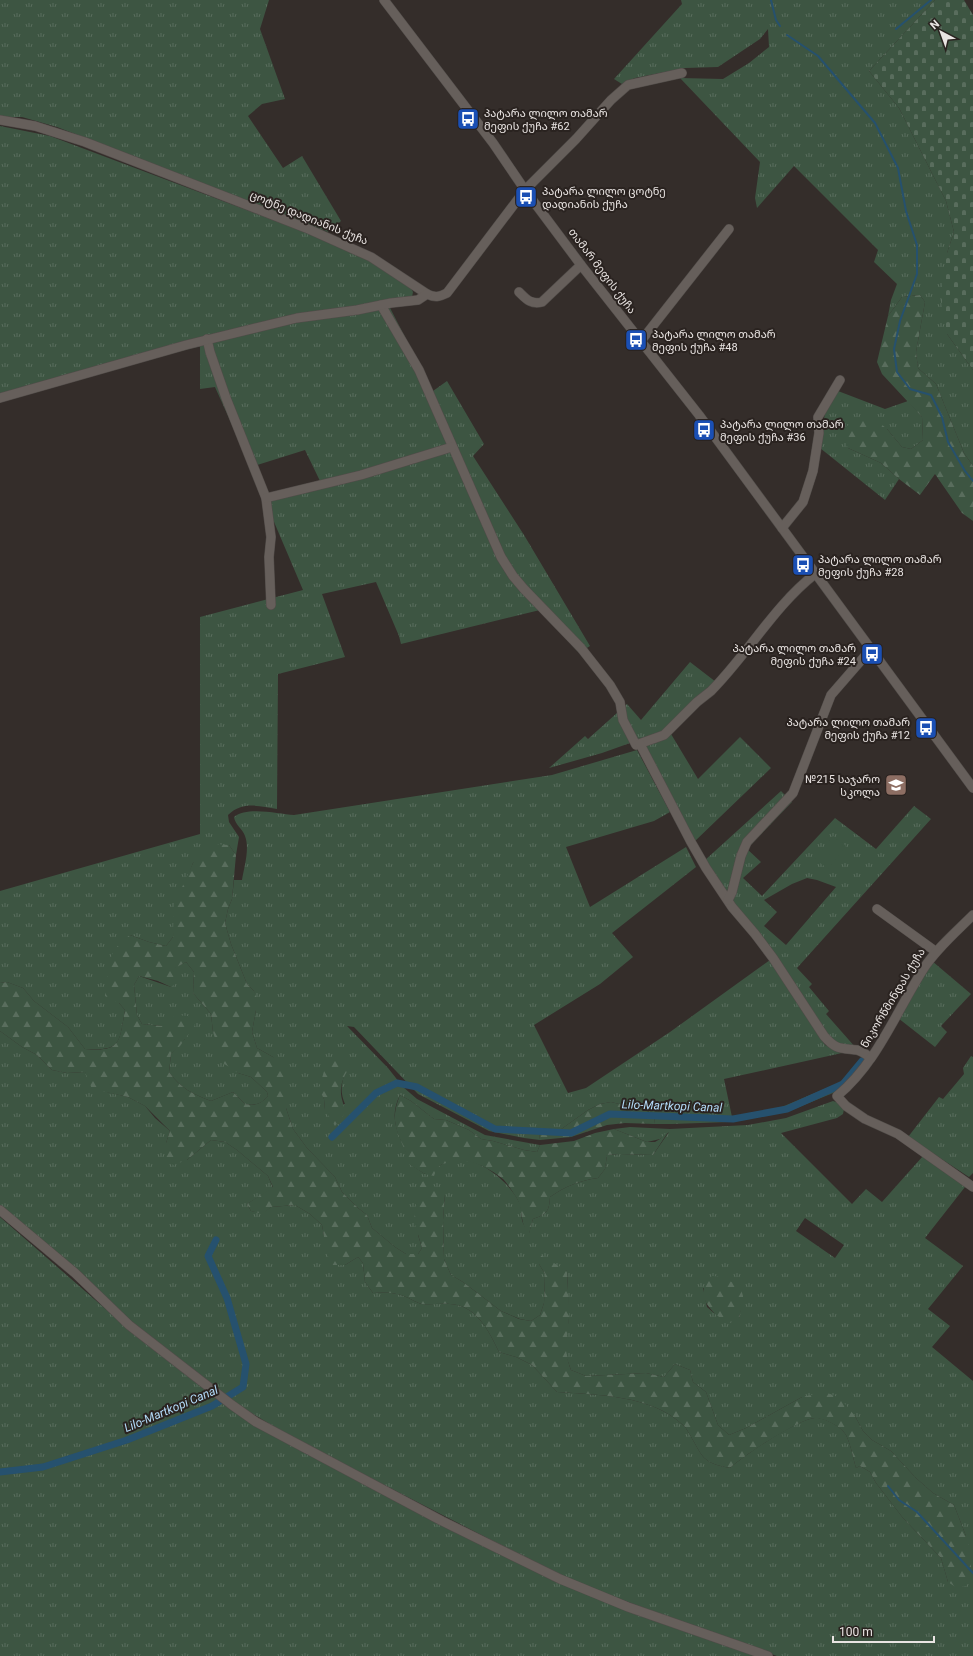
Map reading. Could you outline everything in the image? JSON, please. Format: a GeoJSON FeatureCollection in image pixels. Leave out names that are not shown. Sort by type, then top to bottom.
{"type":"FeatureCollection","features":[{"type":"Feature","properties":{"kind":"street","name":"თამარ მეფის ქუჩა"},"geometry":{"type":"LineString","coordinates":[[384,0],[493,143],[525,190],[581,264],[699,415],[973,788]]}},
{"type":"Feature","properties":{"kind":"street"},"geometry":{"type":"LineString","coordinates":[[0,398],[207,340],[297,318],[418,300],[427,294],[434,297],[440,297],[447,293],[525,190],[576,139],[611,100],[628,85],[682,73]]}},
{"type":"Feature","properties":{"kind":"street","name":"ცოტნე დადიანის ქუჩა"},"geometry":{"type":"LineString","coordinates":[[0,120],[35,126],[85,142],[339,241],[371,257],[427,294]]}},
{"type":"Feature","properties":{"kind":"street"},"geometry":{"type":"LineString","coordinates":[[640,341],[729,229]]}},
{"type":"Feature","properties":{"kind":"street"},"geometry":{"type":"LineString","coordinates":[[519,292],[529,302],[537,304],[542,302],[581,264]]}},
{"type":"Feature","properties":{"kind":"street"},"geometry":{"type":"LineString","coordinates":[[381,306],[419,370],[502,556],[514,576],[524,589],[581,648],[610,685],[620,702],[623,720],[638,744],[691,842],[728,900],[773,958],[824,1036],[831,1045],[840,1049],[858,1050],[871,1058]]}},
{"type":"Feature","properties":{"kind":"street"},"geometry":{"type":"LineString","coordinates":[[207,340],[226,398],[266,498],[271,537],[269,557],[271,605]]}},
{"type":"Feature","properties":{"kind":"street"},"geometry":{"type":"LineString","coordinates":[[782,528],[803,502],[813,471],[819,433],[818,417],[827,399],[840,380]]}},
{"type":"Feature","properties":{"kind":"street"},"geometry":{"type":"LineString","coordinates":[[266,498],[360,475],[452,446]]}},
{"type":"Feature","properties":{"kind":"street"},"geometry":{"type":"LineString","coordinates":[[638,744],[664,735],[697,702],[711,691],[782,606],[805,581],[815,574]]}},
{"type":"Feature","properties":{"kind":"street"},"geometry":{"type":"LineString","coordinates":[[728,900],[732,892],[741,856],[747,842],[793,793],[831,695],[871,649]]}},
{"type":"Feature","properties":{"kind":"street"},"geometry":{"type":"LineString","coordinates":[[876,909],[935,952]]}},
{"type":"Feature","properties":{"kind":"street","name":"ნიკორწმინდას ქუჩა"},"geometry":{"type":"LineString","coordinates":[[973,915],[935,952],[924,968],[889,1031],[871,1058],[851,1084],[837,1096],[846,1106],[865,1118],[898,1134],[973,1187]]}},
{"type":"Feature","properties":{"kind":"street"},"geometry":{"type":"LineString","coordinates":[[0,1210],[75,1273],[129,1325],[256,1422],[429,1514],[560,1578],[628,1607],[768,1656]]}},
{"type":"Feature","properties":{"kind":"green space"},"geometry":{"type":"Polygon","coordinates":[[[0,0],[269,0],[260,29],[285,99],[262,104],[248,116],[283,168],[302,156],[341,221],[328,232],[57,127],[22,117],[0,117],[0,0]]]}},
{"type":"Feature","properties":{"kind":"green space"},"geometry":{"type":"Polygon","coordinates":[[[681,0],[935,0],[869,71],[899,108],[946,201],[954,232],[947,253],[947,334],[973,370],[973,466],[964,453],[936,384],[918,368],[916,352],[925,302],[920,295],[902,297],[888,316],[891,300],[897,284],[874,262],[878,250],[794,166],[757,208],[755,198],[760,162],[680,78],[723,79],[749,63],[769,47],[768,29],[760,39],[718,67],[685,68],[635,78],[622,84],[614,79],[682,4],[681,0]]]}},
{"type":"Feature","properties":{"kind":"green space"},"geometry":{"type":"Polygon","coordinates":[[[935,0],[964,0],[973,15],[973,370],[947,334],[940,296],[947,253],[954,232],[946,201],[899,108],[869,71],[935,0]]]}},
{"type":"Feature","properties":{"kind":"green space"},"geometry":{"type":"Polygon","coordinates":[[[0,126],[50,136],[350,249],[410,287],[413,292],[412,297],[354,309],[0,395],[0,126]]]}},
{"type":"Feature","properties":{"kind":"green space"},"geometry":{"type":"Polygon","coordinates":[[[920,295],[925,302],[916,352],[918,368],[936,384],[964,453],[973,466],[973,521],[962,513],[935,474],[920,495],[881,463],[848,448],[841,432],[852,421],[874,418],[887,429],[902,447],[911,449],[923,440],[922,417],[882,374],[877,362],[888,316],[902,297],[920,295]]]}},
{"type":"Feature","properties":{"kind":"green space"},"geometry":{"type":"Polygon","coordinates":[[[390,308],[433,391],[447,381],[484,444],[473,456],[524,535],[590,646],[579,653],[540,610],[401,644],[376,582],[322,594],[345,657],[278,674],[277,809],[258,806],[245,806],[228,815],[229,822],[239,837],[236,855],[229,845],[193,863],[185,884],[173,937],[166,946],[130,935],[119,1003],[125,1010],[117,1043],[106,1048],[85,1049],[68,1027],[34,1001],[23,988],[7,982],[0,983],[0,891],[200,834],[200,617],[303,590],[263,496],[320,481],[305,450],[251,467],[215,387],[200,389],[200,346],[297,322],[390,308]]]}},
{"type":"Feature","properties":{"kind":"green space"},"geometry":{"type":"Polygon","coordinates":[[[838,391],[885,409],[908,401],[922,417],[923,440],[911,449],[902,447],[887,429],[848,448],[881,463],[899,479],[885,500],[820,448],[825,412],[838,391]]]}},
{"type":"Feature","properties":{"kind":"green space"},"geometry":{"type":"Polygon","coordinates":[[[690,662],[716,682],[661,732],[602,753],[549,768],[585,736],[588,739],[627,704],[641,720],[690,662]]]}},
{"type":"Feature","properties":{"kind":"green space"},"geometry":{"type":"Polygon","coordinates":[[[671,734],[698,779],[740,737],[771,768],[694,842],[645,746],[671,734]]]}},
{"type":"Feature","properties":{"kind":"green space"},"geometry":{"type":"Polygon","coordinates":[[[637,750],[670,812],[654,821],[566,847],[590,907],[686,847],[696,867],[612,933],[633,957],[600,984],[534,1025],[568,1093],[586,1088],[670,1032],[770,960],[825,1045],[842,1053],[724,1079],[732,1117],[777,1109],[834,1085],[836,1086],[862,1059],[866,1060],[847,1086],[787,1112],[729,1122],[654,1124],[655,1116],[648,1111],[611,1102],[600,1104],[588,1110],[560,1130],[551,1133],[539,1133],[540,1140],[489,1131],[418,1094],[354,1027],[347,1026],[388,1068],[403,1087],[417,1099],[485,1135],[540,1145],[537,1152],[481,1139],[469,1130],[446,1120],[434,1119],[411,1101],[400,1095],[396,1105],[395,1123],[411,1165],[425,1174],[450,1161],[470,1161],[480,1165],[499,1178],[514,1194],[520,1204],[523,1222],[529,1233],[533,1219],[544,1214],[548,1209],[550,1197],[573,1184],[598,1178],[605,1169],[607,1155],[653,1155],[669,1132],[660,1139],[647,1142],[614,1129],[630,1127],[670,1129],[748,1125],[786,1118],[833,1101],[839,1103],[844,1109],[843,1114],[837,1118],[781,1133],[852,1204],[866,1189],[882,1202],[923,1156],[965,1187],[925,1238],[963,1266],[928,1309],[950,1326],[932,1347],[973,1381],[973,1656],[777,1656],[691,1626],[563,1577],[291,1437],[235,1403],[130,1320],[0,1207],[0,1031],[22,1047],[37,1055],[52,1070],[67,1073],[85,1072],[107,1092],[128,1097],[145,1106],[155,1118],[170,1131],[166,1143],[187,1160],[211,1140],[225,1142],[268,1176],[273,1188],[247,1204],[251,1211],[263,1213],[271,1207],[295,1205],[310,1214],[322,1225],[324,1236],[345,1265],[358,1257],[363,1263],[365,1282],[373,1293],[394,1293],[422,1304],[459,1305],[467,1309],[480,1320],[486,1328],[499,1352],[516,1357],[532,1365],[557,1392],[624,1398],[656,1408],[670,1415],[684,1426],[704,1458],[714,1464],[730,1468],[758,1447],[784,1431],[807,1420],[819,1418],[832,1423],[841,1429],[846,1435],[851,1447],[856,1468],[860,1466],[870,1472],[876,1483],[903,1518],[941,1558],[948,1582],[966,1536],[954,1505],[933,1493],[916,1478],[891,1451],[872,1440],[863,1431],[855,1416],[802,1397],[746,1428],[729,1435],[718,1425],[706,1392],[693,1382],[690,1370],[675,1364],[664,1377],[646,1373],[586,1376],[571,1370],[566,1356],[566,1336],[569,1319],[567,1271],[539,1264],[545,1274],[544,1303],[540,1315],[531,1321],[520,1319],[501,1311],[463,1282],[451,1275],[444,1259],[443,1220],[445,1194],[424,1200],[418,1235],[422,1248],[418,1254],[406,1254],[372,1228],[367,1215],[342,1192],[335,1177],[307,1148],[293,1129],[286,1108],[286,1098],[273,1057],[257,1048],[252,1032],[256,1010],[254,991],[247,984],[231,944],[225,923],[232,899],[234,880],[242,880],[247,852],[245,836],[234,817],[247,812],[255,811],[294,815],[552,775],[637,750]],[[345,1073],[320,1089],[324,1099],[325,1110],[345,1104],[342,1096],[342,1088],[345,1073]],[[805,1218],[796,1231],[835,1258],[844,1245],[805,1218]],[[703,1288],[707,1307],[714,1313],[739,1318],[741,1307],[703,1288]]]}},
{"type":"Feature","properties":{"kind":"green space"},"geometry":{"type":"Polygon","coordinates":[[[781,791],[792,802],[747,849],[761,862],[743,878],[762,896],[835,818],[876,849],[914,806],[931,819],[797,968],[812,984],[809,987],[829,1011],[826,1014],[856,1048],[834,1044],[733,906],[704,861],[781,791]],[[807,878],[792,884],[764,900],[777,912],[764,926],[786,945],[836,887],[807,878]]]}},
{"type":"Feature","properties":{"kind":"green space"},"geometry":{"type":"Polygon","coordinates":[[[833,836],[846,846],[828,869],[815,859],[833,836]]]}},
{"type":"Feature","properties":{"kind":"green space"},"geometry":{"type":"Polygon","coordinates":[[[212,844],[229,845],[236,855],[232,899],[225,923],[231,944],[247,984],[254,991],[259,1004],[256,1010],[252,1032],[257,1048],[273,1057],[286,1071],[286,1108],[293,1129],[307,1148],[335,1177],[342,1192],[367,1215],[372,1228],[406,1254],[418,1254],[422,1248],[414,1221],[416,1204],[423,1200],[419,1194],[420,1183],[425,1180],[445,1194],[443,1220],[444,1259],[451,1275],[463,1282],[501,1311],[519,1319],[531,1321],[540,1315],[544,1303],[545,1274],[534,1251],[567,1271],[569,1312],[566,1349],[571,1370],[586,1376],[646,1373],[664,1377],[675,1364],[690,1370],[693,1382],[706,1392],[718,1425],[729,1435],[746,1428],[802,1397],[825,1392],[840,1398],[855,1416],[863,1431],[872,1440],[891,1451],[916,1478],[933,1493],[954,1505],[971,1554],[971,1579],[966,1586],[957,1588],[948,1582],[941,1558],[903,1518],[876,1483],[870,1472],[860,1466],[856,1468],[851,1447],[846,1435],[841,1429],[819,1418],[807,1420],[771,1439],[730,1468],[714,1464],[704,1458],[684,1426],[670,1415],[656,1408],[624,1398],[557,1392],[532,1365],[516,1357],[499,1352],[486,1328],[474,1314],[467,1309],[459,1305],[450,1304],[422,1304],[402,1295],[393,1293],[373,1293],[365,1282],[363,1263],[358,1257],[345,1265],[332,1265],[327,1254],[322,1225],[310,1214],[295,1205],[271,1207],[263,1214],[251,1211],[247,1204],[273,1187],[268,1176],[225,1142],[211,1140],[187,1160],[173,1165],[165,1156],[166,1143],[170,1131],[145,1106],[128,1097],[92,1089],[85,1072],[67,1073],[52,1070],[37,1055],[22,1047],[0,1031],[0,983],[7,982],[23,988],[34,1001],[68,1027],[85,1049],[97,1050],[112,1047],[119,1038],[125,1010],[119,1003],[105,996],[108,969],[112,955],[116,948],[130,935],[166,946],[173,937],[174,905],[193,863],[212,844]],[[186,962],[175,968],[182,978],[171,987],[158,981],[139,976],[134,985],[137,1015],[142,1024],[162,1026],[176,1015],[188,1016],[195,1025],[180,1046],[171,1054],[169,1072],[182,1086],[211,1101],[233,1092],[245,1104],[252,1105],[260,1103],[268,1096],[267,1092],[251,1077],[238,1073],[223,1063],[213,1032],[211,1014],[193,993],[194,972],[186,962]]]}},
{"type":"Feature","properties":{"kind":"green space"},"geometry":{"type":"Polygon","coordinates":[[[932,961],[971,994],[941,1026],[947,1032],[935,1047],[898,1018],[932,961]]]}},
{"type":"Feature","properties":{"kind":"green space"},"geometry":{"type":"Polygon","coordinates":[[[186,962],[194,972],[193,993],[211,1014],[213,1032],[238,1073],[251,1077],[267,1092],[268,1096],[261,1103],[252,1105],[245,1104],[233,1092],[211,1101],[182,1086],[169,1072],[171,1054],[185,1039],[162,1026],[142,1024],[137,1015],[134,985],[139,976],[171,987],[174,968],[186,962]]]}},
{"type":"Feature","properties":{"kind":"green space"},"geometry":{"type":"Polygon","coordinates":[[[971,1056],[973,1057],[973,1173],[969,1177],[908,1137],[939,1097],[943,1099],[964,1074],[963,1068],[971,1056]]]}},
{"type":"Feature","properties":{"kind":"green space"},"geometry":{"type":"Polygon","coordinates":[[[346,1058],[352,1065],[347,1071],[341,1086],[344,1113],[342,1119],[335,1126],[325,1110],[324,1099],[319,1089],[326,1064],[335,1059],[346,1058]]]}},
{"type":"Feature","properties":{"kind":"green space"},"geometry":{"type":"Polygon","coordinates":[[[400,1095],[411,1101],[434,1119],[446,1120],[469,1130],[481,1139],[537,1152],[540,1145],[574,1141],[595,1133],[614,1129],[647,1142],[655,1142],[670,1129],[653,1155],[607,1155],[605,1169],[598,1178],[573,1184],[550,1197],[548,1209],[541,1216],[533,1219],[529,1234],[524,1225],[520,1206],[516,1197],[503,1179],[491,1170],[468,1161],[461,1160],[442,1164],[439,1166],[434,1176],[425,1174],[410,1165],[395,1124],[396,1106],[400,1095]]]}},
{"type":"Feature","properties":{"kind":"green space"},"geometry":{"type":"Polygon","coordinates":[[[611,1102],[648,1111],[655,1116],[654,1124],[625,1123],[607,1125],[571,1137],[540,1140],[539,1133],[550,1133],[560,1130],[588,1110],[600,1104],[611,1102]]]}},
{"type":"Feature","properties":{"kind":"green space"},"geometry":{"type":"Polygon","coordinates":[[[0,1217],[132,1332],[214,1396],[557,1580],[759,1656],[0,1656],[0,1217]]]}},
{"type":"Feature","properties":{"kind":"green space"},"geometry":{"type":"Polygon","coordinates":[[[712,1276],[735,1284],[742,1291],[743,1301],[739,1318],[730,1323],[716,1315],[706,1303],[704,1289],[706,1283],[712,1276]]]}},
{"type":"Feature","properties":{"kind":"waterway"},"geometry":{"type":"LineString","coordinates":[[771,0],[776,20],[780,26]]}},
{"type":"Feature","properties":{"kind":"waterway"},"geometry":{"type":"LineString","coordinates":[[896,29],[931,0]]}},
{"type":"Feature","properties":{"kind":"waterway"},"geometry":{"type":"LineString","coordinates":[[787,35],[818,56],[875,123],[898,168],[906,211],[917,245],[917,274],[900,321],[894,349],[897,372],[910,389],[931,395],[942,417],[948,442],[965,471],[973,481]]}},
{"type":"Feature","properties":{"kind":"waterway","name":"Lilo-Martkopi Canal"},"geometry":{"type":"LineString","coordinates":[[332,1137],[376,1093],[397,1083],[417,1087],[495,1129],[571,1133],[610,1114],[733,1119],[787,1109],[843,1084],[862,1061]]}},
{"type":"Feature","properties":{"kind":"waterway","name":"Lilo-Martkopi Canal"},"geometry":{"type":"LineString","coordinates":[[0,1472],[43,1467],[127,1440],[212,1406],[243,1387],[246,1364],[227,1298],[208,1256],[216,1240]]}},
{"type":"Feature","properties":{"kind":"waterway"},"geometry":{"type":"LineString","coordinates":[[888,1486],[899,1500],[917,1512],[973,1573]]}},
{"type":"Feature","properties":{"kind":"place","name":"პატარა ლილო თამარ მეფის ქუჩა #62"},"geometry":{"type":"Point","coordinates":[468,119]}},
{"type":"Feature","properties":{"kind":"place","name":"პატარა ლილო ცოტნე დადიანის ქუჩა"},"geometry":{"type":"Point","coordinates":[526,197]}},
{"type":"Feature","properties":{"kind":"place","name":"პატარა ლილო თამარ მეფის ქუჩა #48"},"geometry":{"type":"Point","coordinates":[636,340]}},
{"type":"Feature","properties":{"kind":"place","name":"პატარა ლილო თამარ მეფის ქუჩა #36"},"geometry":{"type":"Point","coordinates":[704,430]}},
{"type":"Feature","properties":{"kind":"place","name":"პატარა ლილო თამარ მეფის ქუჩა #28"},"geometry":{"type":"Point","coordinates":[803,565]}},
{"type":"Feature","properties":{"kind":"place","name":"პატარა ლილო თამარ მეფის ქუჩა #24"},"geometry":{"type":"Point","coordinates":[872,654]}},
{"type":"Feature","properties":{"kind":"place","name":"პატარა ლილო თამარ მეფის ქუჩა #12"},"geometry":{"type":"Point","coordinates":[926,728]}},
{"type":"Feature","properties":{"kind":"place","name":"№215 საჯარო სკოლა"},"geometry":{"type":"Point","coordinates":[896,785]}}]}
